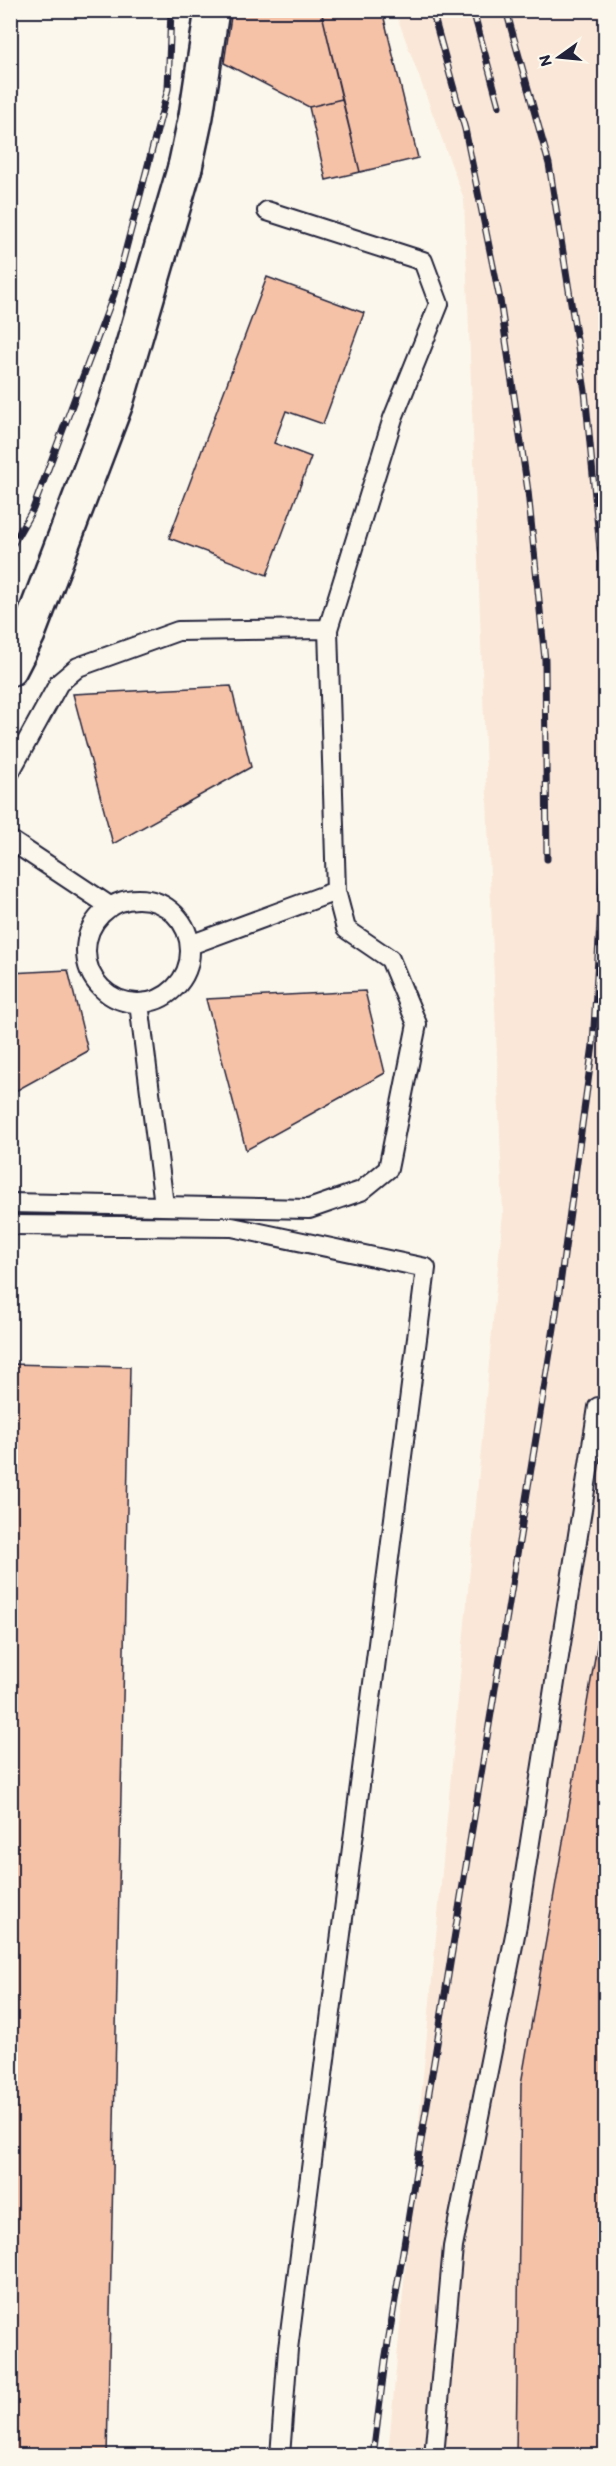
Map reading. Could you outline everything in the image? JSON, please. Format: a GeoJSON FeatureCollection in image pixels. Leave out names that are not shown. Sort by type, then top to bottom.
{"type":"FeatureCollection","features":[{"type":"Feature","properties":{"kind":"street"},"geometry":{"type":"LineString","coordinates":[[10,669],[28,634],[116,403],[185,166],[196,116],[212,10]]}},
{"type":"Feature","properties":{"kind":"lane"},"geometry":{"type":"LineString","coordinates":[[10,1203],[309,1209],[361,1191],[388,1169],[417,1023],[390,959],[346,929],[336,891],[328,629],[393,418],[440,304],[423,261],[267,211]]}},
{"type":"Feature","properties":{"kind":"lane"},"geometry":{"type":"LineString","coordinates":[[10,772],[58,683],[78,667],[178,631],[328,629]]}},
{"type":"Feature","properties":{"kind":"lane"},"geometry":{"type":"LineString","coordinates":[[10,840],[111,907]]}},
{"type":"Feature","properties":{"kind":"lane"},"geometry":{"type":"LineString","coordinates":[[190,945],[336,891]]}},
{"type":"Feature","properties":{"kind":"lane"},"geometry":{"type":"LineString","coordinates":[[144,899],[161,904],[175,914],[185,928],[190,945],[189,962],[183,978],[171,992],[157,1000],[140,1003],[122,1001],[107,993],[95,980],[88,965],[86,948],[89,932],[98,918],[111,907],[127,900],[144,899]]}},
{"type":"Feature","properties":{"kind":"lane"},"geometry":{"type":"LineString","coordinates":[[140,1003],[164,1205]]}},
{"type":"Feature","properties":{"kind":"lane"},"geometry":{"type":"LineString","coordinates":[[10,1226],[232,1227],[426,1268],[288,2349],[280,2456]]}},
{"type":"Feature","properties":{"kind":"lane"},"geometry":{"type":"LineString","coordinates":[[434,2456],[453,2247],[517,1924],[598,1407],[606,1407]]}},
{"type":"Feature","properties":{"kind":"shaded area"},"geometry":{"type":"Polygon","coordinates":[[[395,11],[605,11],[605,2455],[388,2456],[503,1213],[464,199],[395,11]]]}},
{"type":"Feature","properties":{"kind":"building"},"geometry":{"type":"Polygon","coordinates":[[[232,10],[321,10],[342,99],[309,107],[224,63],[232,10]]]}},
{"type":"Feature","properties":{"kind":"building"},"geometry":{"type":"Polygon","coordinates":[[[321,10],[382,10],[418,158],[360,172],[321,10]]]}},
{"type":"Feature","properties":{"kind":"building"},"geometry":{"type":"Polygon","coordinates":[[[342,99],[360,172],[326,180],[309,107],[342,99]]]}},
{"type":"Feature","properties":{"kind":"building"},"geometry":{"type":"Polygon","coordinates":[[[267,277],[364,313],[323,424],[286,411],[274,443],[311,457],[267,575],[169,538],[267,277]]]}},
{"type":"Feature","properties":{"kind":"building"},"geometry":{"type":"Polygon","coordinates":[[[231,686],[251,767],[113,844],[73,694],[231,686]]]}},
{"type":"Feature","properties":{"kind":"building"},"geometry":{"type":"Polygon","coordinates":[[[68,970],[88,1051],[10,1094],[10,973],[68,970]]]}},
{"type":"Feature","properties":{"kind":"building"},"geometry":{"type":"Polygon","coordinates":[[[365,991],[385,1073],[246,1150],[206,999],[365,991]]]}},
{"type":"Feature","properties":{"kind":"building"},"geometry":{"type":"Polygon","coordinates":[[[10,1364],[130,1367],[107,2456],[10,2456],[10,1364]]]}},
{"type":"Feature","properties":{"kind":"building"},"geometry":{"type":"Polygon","coordinates":[[[606,1594],[606,2456],[516,2456],[521,2084],[606,1594]]]}},
{"type":"Feature","properties":{"kind":"railway"},"geometry":{"type":"LineString","coordinates":[[10,549],[33,509],[114,294],[168,89],[171,10]]}},
{"type":"Feature","properties":{"kind":"railway"},"geometry":{"type":"LineString","coordinates":[[432,10],[465,129],[500,300],[528,491],[545,660],[547,859]]}},
{"type":"Feature","properties":{"kind":"railway"},"geometry":{"type":"LineString","coordinates":[[473,10],[499,106]]}},
{"type":"Feature","properties":{"kind":"railway"},"geometry":{"type":"LineString","coordinates":[[506,10],[549,164],[585,391],[606,612]]}},
{"type":"Feature","properties":{"kind":"railway"},"geometry":{"type":"LineString","coordinates":[[602,10],[606,20]]}},
{"type":"Feature","properties":{"kind":"railway"},"geometry":{"type":"LineString","coordinates":[[373,2456],[385,2361],[554,1328],[593,1045],[605,834],[606,627]]}}]}
